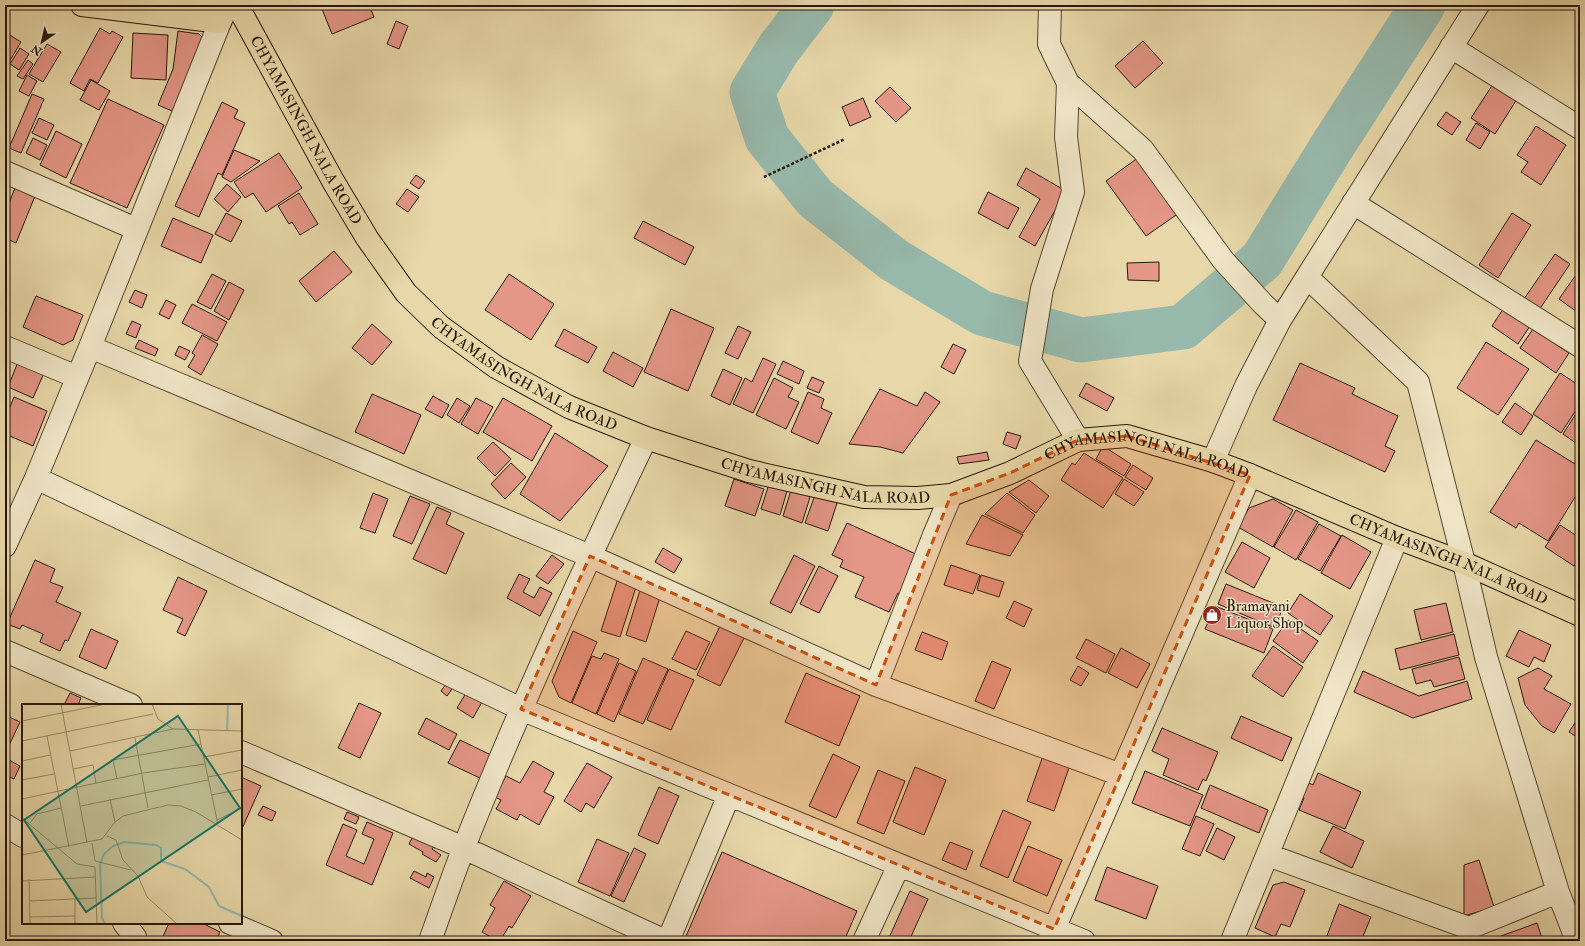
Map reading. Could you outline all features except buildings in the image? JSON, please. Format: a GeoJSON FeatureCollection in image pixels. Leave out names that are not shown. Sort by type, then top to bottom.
{"type":"FeatureCollection","features":[{"type":"Feature","properties":{"kind":"main road"},"geometry":{"type":"LineString","coordinates":[[82,5],[224,14]]}},
{"type":"Feature","properties":{"kind":"main road","name":"CHYAMASINGH NALA ROAD"},"geometry":{"type":"LineString","coordinates":[[238,5],[333,181],[367,238],[406,293],[442,327],[496,367],[569,407],[646,438],[749,471],[864,497],[918,498],[951,495],[1010,473],[1078,440],[1127,436],[1213,461],[1250,475],[1397,538],[1464,563],[1580,615]]}},
{"type":"Feature","properties":{"kind":"street"},"geometry":{"type":"LineString","coordinates":[[1050,5],[1049,44],[1068,83],[1142,150],[1223,260],[1263,304],[1280,320]]}},
{"type":"Feature","properties":{"kind":"street"},"geometry":{"type":"LineString","coordinates":[[1213,461],[1246,386],[1280,320],[1478,5]]}},
{"type":"Feature","properties":{"kind":"street"},"geometry":{"type":"LineString","coordinates":[[7,537],[36,478],[224,14]]}},
{"type":"Feature","properties":{"kind":"street"},"geometry":{"type":"LineString","coordinates":[[1451,47],[1580,128]]}},
{"type":"Feature","properties":{"kind":"street"},"geometry":{"type":"LineString","coordinates":[[1068,83],[1066,137],[1073,192],[1042,289],[1030,361],[1078,440]]}},
{"type":"Feature","properties":{"kind":"street"},"geometry":{"type":"LineString","coordinates":[[5,172],[136,229]]}},
{"type":"Feature","properties":{"kind":"street"},"geometry":{"type":"LineString","coordinates":[[1353,203],[1580,346]]}},
{"type":"Feature","properties":{"kind":"street"},"geometry":{"type":"LineString","coordinates":[[1307,277],[1418,382],[1464,563],[1486,657],[1558,892],[1577,941]]}},
{"type":"Feature","properties":{"kind":"street"},"geometry":{"type":"LineString","coordinates":[[5,347],[77,377]]}},
{"type":"Feature","properties":{"kind":"street"},"geometry":{"type":"LineString","coordinates":[[90,347],[590,556],[876,685],[1121,775]]}},
{"type":"Feature","properties":{"kind":"street"},"geometry":{"type":"LineString","coordinates":[[430,941],[464,848],[521,709],[590,556],[646,438]]}},
{"type":"Feature","properties":{"kind":"street"},"geometry":{"type":"LineString","coordinates":[[1052,935],[1250,475]]}},
{"type":"Feature","properties":{"kind":"street"},"geometry":{"type":"LineString","coordinates":[[36,478],[521,709],[899,865],[1052,935],[1084,941]]}},
{"type":"Feature","properties":{"kind":"street"},"geometry":{"type":"LineString","coordinates":[[876,685],[951,495]]}},
{"type":"Feature","properties":{"kind":"street"},"geometry":{"type":"LineString","coordinates":[[1232,941],[1397,538]]}},
{"type":"Feature","properties":{"kind":"street"},"geometry":{"type":"LineString","coordinates":[[5,651],[129,704]]}},
{"type":"Feature","properties":{"kind":"street"},"geometry":{"type":"LineString","coordinates":[[242,752],[464,848],[666,941],[729,795]]}},
{"type":"Feature","properties":{"kind":"street"},"geometry":{"type":"LineString","coordinates":[[5,825],[22,835]]}},
{"type":"Feature","properties":{"kind":"street"},"geometry":{"type":"LineString","coordinates":[[1268,855],[1469,928],[1558,892]]}},
{"type":"Feature","properties":{"kind":"street"},"geometry":{"type":"LineString","coordinates":[[864,941],[899,865]]}},
{"type":"Feature","properties":{"kind":"street"},"geometry":{"type":"LineString","coordinates":[[125,924],[135,936],[136,941]]}},
{"type":"Feature","properties":{"kind":"street"},"geometry":{"type":"LineString","coordinates":[[232,924],[272,941]]}},
{"type":"Feature","properties":{"kind":"path"},"geometry":{"type":"LineString","coordinates":[[764,177],[845,139]]}},
{"type":"Feature","properties":{"kind":"highlighted area"},"geometry":{"type":"Polygon","coordinates":[[[1127,436],[1250,475],[1054,929],[521,709],[590,556],[876,685],[951,495],[1010,473],[1078,440],[1127,436]]]}},
{"type":"Feature","properties":{"kind":"waterway"},"geometry":{"type":"LineString","coordinates":[[812,5],[779,48],[752,92],[767,138],[815,198],[894,260],[982,313],[1081,340],[1183,327],[1262,260],[1331,148],[1423,5]]}},
{"type":"Feature","properties":{"kind":"place","name":"Bramayani Liquor Shop"},"geometry":{"type":"Point","coordinates":[1212,615]}}]}
